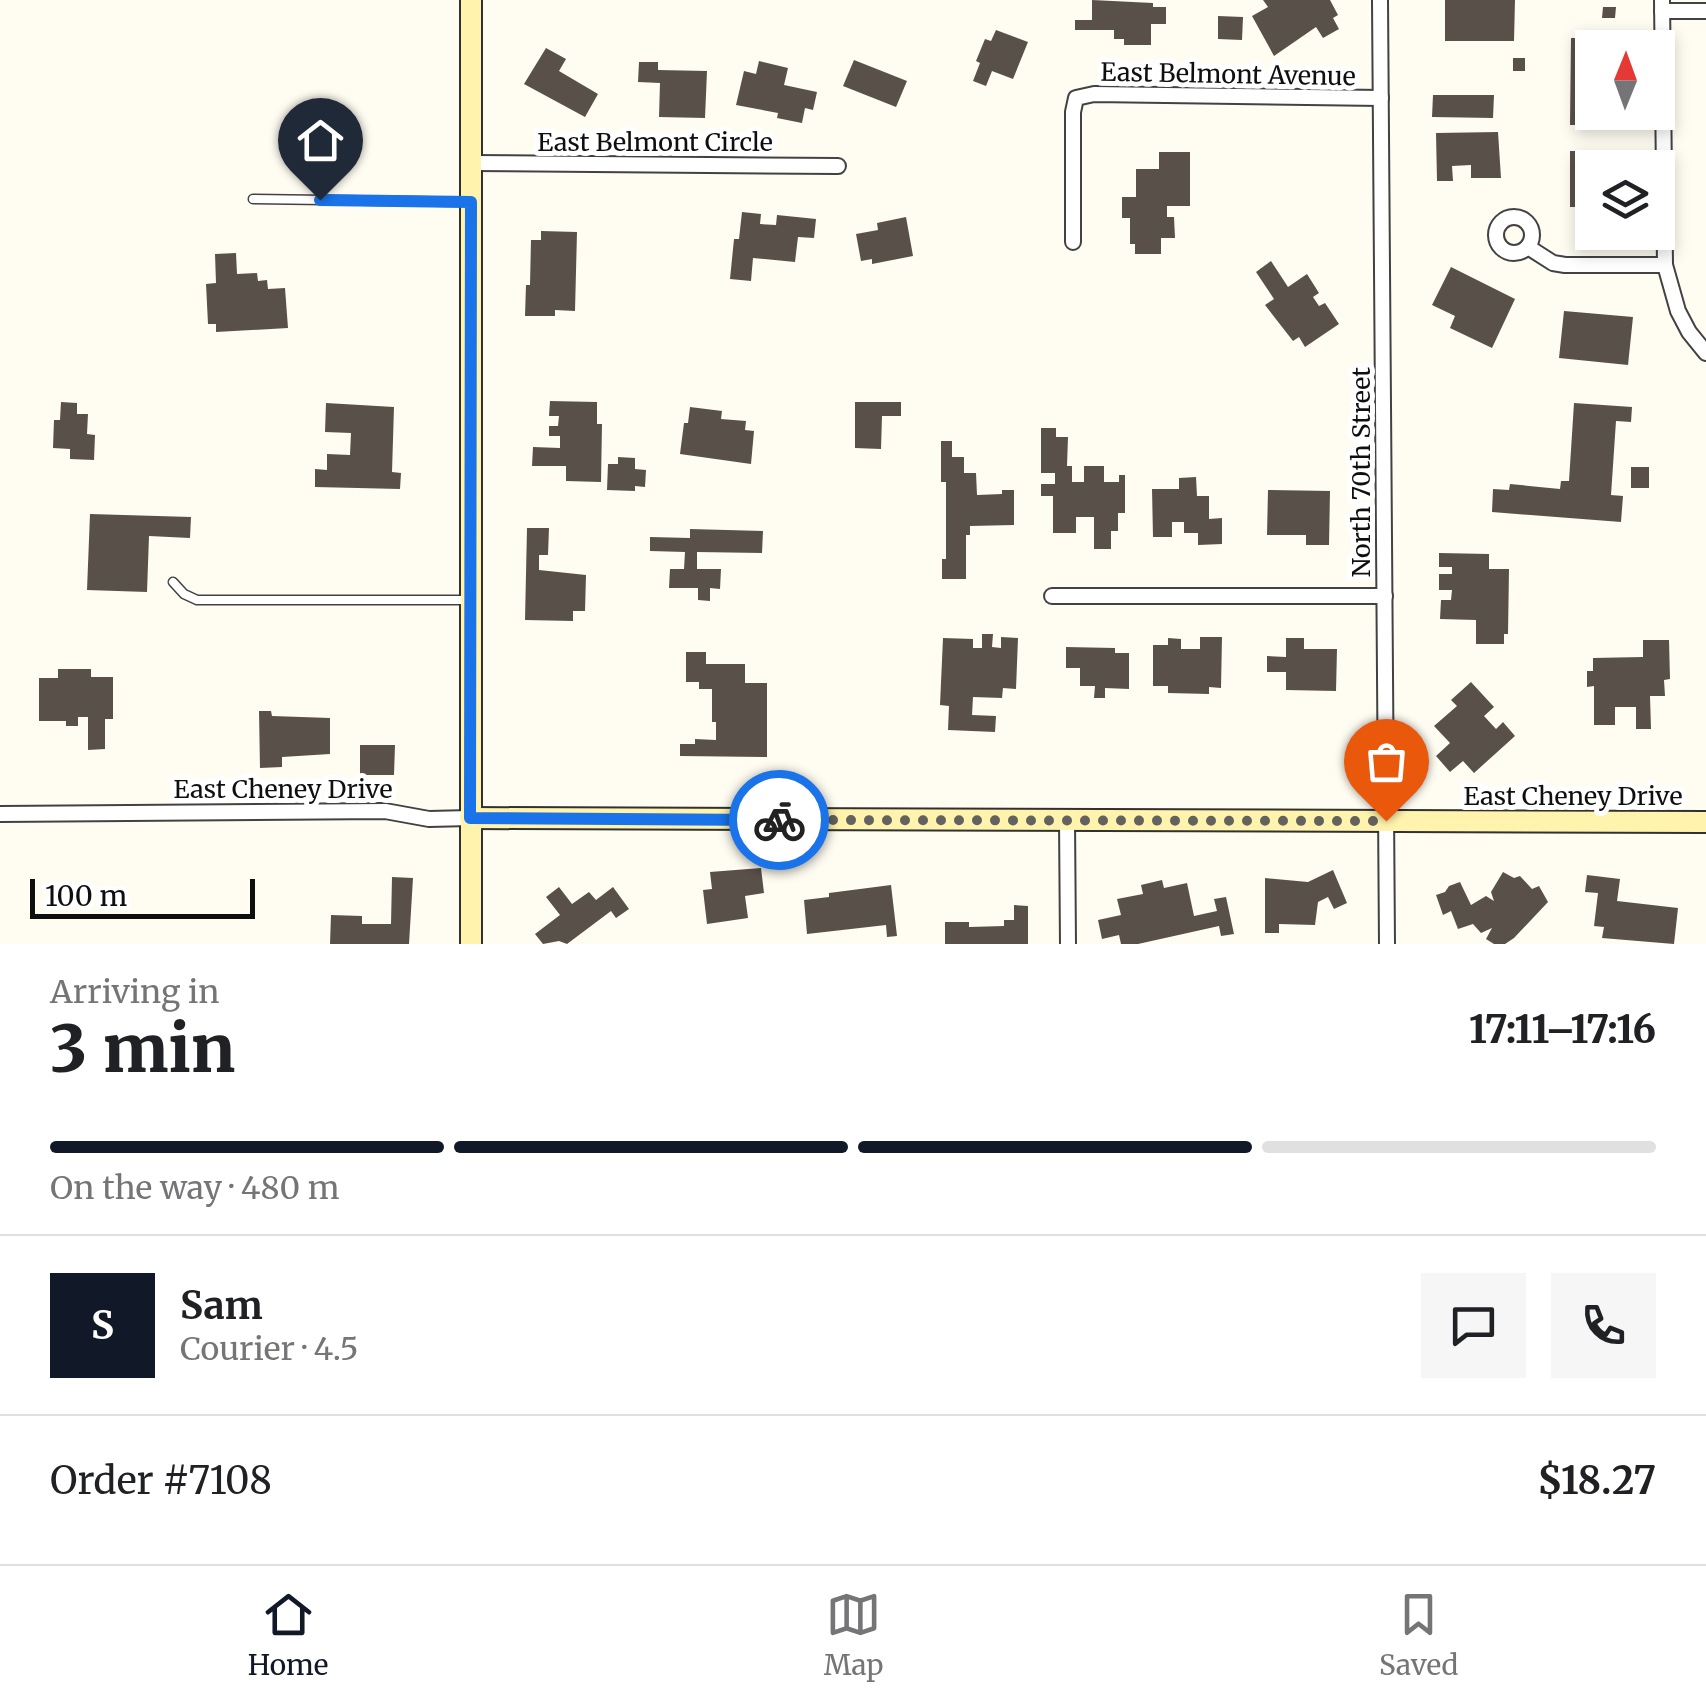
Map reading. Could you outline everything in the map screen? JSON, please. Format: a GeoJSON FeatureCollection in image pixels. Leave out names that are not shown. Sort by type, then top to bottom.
{"type":"FeatureCollection","features":[{"type":"Feature","properties":{"kind":"street"},"geometry":{"type":"LineString","coordinates":[[471,0],[471,944]]}},
{"type":"Feature","properties":{"kind":"street","name":"North 70th Street"},"geometry":{"type":"LineString","coordinates":[[1380,0],[1387,944]]}},
{"type":"Feature","properties":{"kind":"street"},"geometry":{"type":"LineString","coordinates":[[1706,11],[1662,6],[1666,264],[1678,310],[1706,353]]}},
{"type":"Feature","properties":{"kind":"street","name":"East Belmont Avenue"},"geometry":{"type":"LineString","coordinates":[[1073,242],[1076,98],[1094,94],[1381,98]]}},
{"type":"Feature","properties":{"kind":"street","name":"East Belmont Circle"},"geometry":{"type":"LineString","coordinates":[[471,163],[838,166]]}},
{"type":"Feature","properties":{"kind":"street"},"geometry":{"type":"LineString","coordinates":[[1528,247],[1553,263],[1565,265],[1666,264]]}},
{"type":"Feature","properties":{"kind":"street"},"geometry":{"type":"LineString","coordinates":[[1052,596],[1385,596]]}},
{"type":"Feature","properties":{"kind":"street","name":"East Cheney Drive"},"geometry":{"type":"LineString","coordinates":[[0,814],[386,811],[429,819],[1706,822]]}},
{"type":"Feature","properties":{"kind":"street"},"geometry":{"type":"LineString","coordinates":[[1067,820],[1068,944]]}},
{"type":"Feature","properties":{"kind":"lane"},"geometry":{"type":"LineString","coordinates":[[253,200],[471,202]]}},
{"type":"Feature","properties":{"kind":"lane"},"geometry":{"type":"LineString","coordinates":[[173,582],[197,600],[471,600]]}},
{"type":"Feature","properties":{"kind":"building"},"geometry":{"type":"Polygon","coordinates":[[[1092,0],[1166,7],[1166,24],[1151,24],[1151,45],[1124,45],[1124,39],[1114,39],[1114,30],[1075,30],[1075,20],[1092,20],[1092,0]]]}},
{"type":"Feature","properties":{"kind":"building"},"geometry":{"type":"Polygon","coordinates":[[[1263,0],[1330,0],[1338,15],[1333,18],[1339,29],[1323,38],[1316,27],[1274,56],[1252,16],[1268,7],[1263,0]]]}},
{"type":"Feature","properties":{"kind":"building"},"geometry":{"type":"Polygon","coordinates":[[[1445,0],[1515,0],[1514,41],[1445,41],[1445,0]]]}},
{"type":"Feature","properties":{"kind":"building"},"geometry":{"type":"Polygon","coordinates":[[[1603,7],[1616,7],[1615,18],[1602,18],[1603,7]]]}},
{"type":"Feature","properties":{"kind":"building"},"geometry":{"type":"Polygon","coordinates":[[[1218,16],[1243,17],[1242,40],[1218,39],[1218,16]]]}},
{"type":"Feature","properties":{"kind":"building"},"geometry":{"type":"Polygon","coordinates":[[[996,30],[1028,42],[1013,79],[992,71],[986,86],[973,81],[980,63],[976,61],[985,39],[991,41],[996,30]]]}},
{"type":"Feature","properties":{"kind":"building"},"geometry":{"type":"Polygon","coordinates":[[[1571,38],[1575,38],[1575,125],[1570,125],[1571,38]]]}},
{"type":"Feature","properties":{"kind":"building"},"geometry":{"type":"Polygon","coordinates":[[[546,48],[566,59],[559,71],[598,94],[585,117],[524,84],[546,48]]]}},
{"type":"Feature","properties":{"kind":"building"},"geometry":{"type":"Polygon","coordinates":[[[1513,58],[1525,58],[1525,71],[1513,71],[1513,58]]]}},
{"type":"Feature","properties":{"kind":"building"},"geometry":{"type":"Polygon","coordinates":[[[854,60],[907,81],[896,107],[843,86],[854,60]]]}},
{"type":"Feature","properties":{"kind":"building"},"geometry":{"type":"Polygon","coordinates":[[[759,61],[788,68],[784,85],[817,92],[813,110],[805,108],[802,123],[777,118],[778,113],[736,105],[744,71],[756,74],[759,61]]]}},
{"type":"Feature","properties":{"kind":"building"},"geometry":{"type":"Polygon","coordinates":[[[639,62],[658,62],[658,70],[707,71],[705,118],[659,117],[660,83],[638,82],[639,62]]]}},
{"type":"Feature","properties":{"kind":"building"},"geometry":{"type":"Polygon","coordinates":[[[1433,95],[1494,95],[1493,118],[1432,117],[1433,95]]]}},
{"type":"Feature","properties":{"kind":"building"},"geometry":{"type":"Polygon","coordinates":[[[1498,132],[1501,178],[1471,178],[1471,165],[1452,166],[1453,181],[1437,181],[1436,133],[1498,132]]]}},
{"type":"Feature","properties":{"kind":"building"},"geometry":{"type":"Polygon","coordinates":[[[1570,151],[1575,151],[1575,207],[1570,207],[1570,151]]]}},
{"type":"Feature","properties":{"kind":"building"},"geometry":{"type":"Polygon","coordinates":[[[1159,152],[1190,152],[1190,206],[1167,206],[1167,217],[1174,217],[1175,238],[1161,238],[1161,254],[1135,254],[1135,244],[1130,244],[1130,218],[1122,218],[1122,197],[1136,197],[1136,169],[1159,169],[1159,152]]]}},
{"type":"Feature","properties":{"kind":"building"},"geometry":{"type":"Polygon","coordinates":[[[742,212],[761,214],[760,224],[776,225],[777,215],[816,219],[814,238],[798,237],[795,262],[753,258],[751,281],[730,279],[734,239],[739,239],[742,212]]]}},
{"type":"Feature","properties":{"kind":"building"},"geometry":{"type":"Polygon","coordinates":[[[906,217],[913,256],[872,264],[872,259],[861,261],[856,234],[878,230],[877,223],[906,217]]]}},
{"type":"Feature","properties":{"kind":"building"},"geometry":{"type":"Polygon","coordinates":[[[541,231],[577,232],[575,311],[525,316],[531,240],[541,240],[541,231]]]}},
{"type":"Feature","properties":{"kind":"building"},"geometry":{"type":"Polygon","coordinates":[[[236,253],[237,274],[257,273],[258,281],[267,280],[268,289],[285,288],[288,328],[216,332],[216,324],[208,324],[206,284],[216,283],[215,254],[236,253]]]}},
{"type":"Feature","properties":{"kind":"building"},"geometry":{"type":"Polygon","coordinates":[[[1271,261],[1288,287],[1307,274],[1319,293],[1313,297],[1319,306],[1325,303],[1339,324],[1305,347],[1299,337],[1293,341],[1265,305],[1274,299],[1256,272],[1271,261]]]}},
{"type":"Feature","properties":{"kind":"building"},"geometry":{"type":"Polygon","coordinates":[[[1451,267],[1515,299],[1492,348],[1450,328],[1455,316],[1432,305],[1451,267]]]}},
{"type":"Feature","properties":{"kind":"building"},"geometry":{"type":"Polygon","coordinates":[[[1564,311],[1633,317],[1628,365],[1559,358],[1564,311]]]}},
{"type":"Feature","properties":{"kind":"building"},"geometry":{"type":"Polygon","coordinates":[[[550,401],[597,402],[597,424],[602,424],[601,482],[566,481],[566,466],[532,466],[533,447],[560,448],[560,436],[549,436],[549,426],[558,426],[559,416],[549,416],[550,401]]]}},
{"type":"Feature","properties":{"kind":"building"},"geometry":{"type":"Polygon","coordinates":[[[61,402],[77,403],[77,414],[88,414],[87,434],[95,435],[94,460],[70,459],[70,449],[53,448],[54,420],[60,420],[61,402]]]}},
{"type":"Feature","properties":{"kind":"building"},"geometry":{"type":"Polygon","coordinates":[[[855,402],[901,402],[901,416],[882,416],[881,449],[855,448],[855,402]]]}},
{"type":"Feature","properties":{"kind":"building"},"geometry":{"type":"Polygon","coordinates":[[[326,403],[394,407],[392,472],[401,473],[400,489],[315,487],[315,469],[327,470],[327,454],[350,455],[351,433],[325,432],[326,403]]]}},
{"type":"Feature","properties":{"kind":"building"},"geometry":{"type":"Polygon","coordinates":[[[1574,403],[1632,407],[1631,422],[1616,421],[1611,495],[1623,496],[1621,522],[1492,512],[1493,489],[1509,490],[1510,484],[1560,489],[1561,481],[1569,481],[1574,403]]]}},
{"type":"Feature","properties":{"kind":"building"},"geometry":{"type":"Polygon","coordinates":[[[690,407],[722,411],[721,419],[746,421],[745,430],[754,431],[751,464],[680,454],[690,407]]]}},
{"type":"Feature","properties":{"kind":"building"},"geometry":{"type":"Polygon","coordinates":[[[1041,428],[1056,428],[1056,437],[1068,437],[1067,466],[1072,466],[1072,482],[1084,482],[1084,466],[1104,466],[1104,482],[1119,482],[1119,475],[1125,475],[1125,513],[1118,513],[1118,531],[1111,531],[1111,549],[1094,549],[1094,517],[1076,517],[1076,533],[1053,533],[1053,496],[1041,496],[1041,484],[1055,484],[1055,473],[1041,473],[1041,428]]]}},
{"type":"Feature","properties":{"kind":"building"},"geometry":{"type":"Polygon","coordinates":[[[941,441],[952,441],[952,457],[964,457],[964,473],[976,473],[977,495],[1014,490],[1014,525],[970,526],[970,535],[966,535],[966,579],[942,579],[942,559],[946,559],[946,482],[941,482],[941,441]]]}},
{"type":"Feature","properties":{"kind":"building"},"geometry":{"type":"Polygon","coordinates":[[[618,457],[635,458],[635,469],[646,470],[645,487],[635,486],[635,491],[607,490],[608,464],[618,464],[618,457]]]}},
{"type":"Feature","properties":{"kind":"building"},"geometry":{"type":"Polygon","coordinates":[[[1631,467],[1649,467],[1649,488],[1631,488],[1631,467]]]}},
{"type":"Feature","properties":{"kind":"building"},"geometry":{"type":"Polygon","coordinates":[[[1196,477],[1197,496],[1209,496],[1209,519],[1222,518],[1222,544],[1198,545],[1198,533],[1184,533],[1184,522],[1172,522],[1172,537],[1153,537],[1152,489],[1179,489],[1179,478],[1196,477]]]}},
{"type":"Feature","properties":{"kind":"building"},"geometry":{"type":"Polygon","coordinates":[[[1268,490],[1330,491],[1329,545],[1306,545],[1306,535],[1267,535],[1268,490]]]}},
{"type":"Feature","properties":{"kind":"building"},"geometry":{"type":"Polygon","coordinates":[[[90,514],[191,517],[190,538],[149,536],[147,592],[87,590],[90,514]]]}},
{"type":"Feature","properties":{"kind":"building"},"geometry":{"type":"Polygon","coordinates":[[[527,528],[549,528],[548,555],[539,555],[539,570],[586,575],[585,611],[573,611],[573,621],[525,620],[527,528]]]}},
{"type":"Feature","properties":{"kind":"building"},"geometry":{"type":"Polygon","coordinates":[[[690,529],[763,531],[762,553],[697,552],[697,569],[721,569],[720,589],[710,588],[710,601],[698,600],[698,588],[669,588],[670,569],[684,569],[685,552],[650,551],[650,537],[690,538],[690,529]]]}},
{"type":"Feature","properties":{"kind":"building"},"geometry":{"type":"Polygon","coordinates":[[[1439,553],[1489,554],[1489,569],[1509,569],[1508,634],[1504,634],[1504,644],[1476,644],[1476,620],[1440,619],[1441,600],[1451,600],[1452,590],[1439,590],[1439,574],[1452,574],[1452,567],[1439,567],[1439,553]]]}},
{"type":"Feature","properties":{"kind":"building"},"geometry":{"type":"Polygon","coordinates":[[[982,634],[993,634],[992,647],[1001,648],[1001,637],[1018,638],[1016,689],[1003,688],[1002,698],[973,697],[972,715],[996,716],[995,732],[948,730],[949,706],[940,705],[943,638],[973,639],[973,648],[982,648],[982,634]]]}},
{"type":"Feature","properties":{"kind":"building"},"geometry":{"type":"Polygon","coordinates":[[[1200,637],[1222,637],[1221,688],[1209,687],[1209,694],[1168,693],[1168,686],[1153,686],[1153,645],[1168,645],[1168,638],[1181,639],[1181,649],[1200,649],[1200,637]]]}},
{"type":"Feature","properties":{"kind":"building"},"geometry":{"type":"Polygon","coordinates":[[[1286,638],[1304,638],[1304,649],[1337,649],[1336,691],[1286,690],[1286,672],[1267,672],[1267,656],[1286,657],[1286,638]]]}},
{"type":"Feature","properties":{"kind":"building"},"geometry":{"type":"Polygon","coordinates":[[[1643,640],[1669,640],[1670,679],[1664,680],[1665,696],[1650,696],[1651,729],[1636,729],[1636,707],[1615,707],[1615,725],[1594,725],[1594,686],[1587,687],[1587,671],[1593,671],[1593,658],[1643,657],[1643,640]]]}},
{"type":"Feature","properties":{"kind":"building"},"geometry":{"type":"Polygon","coordinates":[[[1066,647],[1115,648],[1115,653],[1129,653],[1129,689],[1105,688],[1105,698],[1094,698],[1095,686],[1080,686],[1080,668],[1066,668],[1066,647]]]}},
{"type":"Feature","properties":{"kind":"building"},"geometry":{"type":"Polygon","coordinates":[[[686,652],[706,652],[706,664],[745,664],[745,683],[767,683],[767,757],[680,756],[680,744],[695,744],[695,739],[716,740],[712,689],[699,689],[699,682],[686,682],[686,652]]]}},
{"type":"Feature","properties":{"kind":"building"},"geometry":{"type":"Polygon","coordinates":[[[58,669],[91,669],[91,677],[113,677],[113,719],[105,719],[105,749],[88,750],[88,717],[78,717],[78,726],[66,726],[66,721],[39,721],[39,678],[58,678],[58,669]]]}},
{"type":"Feature","properties":{"kind":"building"},"geometry":{"type":"Polygon","coordinates":[[[1471,682],[1494,707],[1484,716],[1496,729],[1503,722],[1515,736],[1474,773],[1463,761],[1450,772],[1436,756],[1450,743],[1434,726],[1457,706],[1451,700],[1471,682]]]}},
{"type":"Feature","properties":{"kind":"building"},"geometry":{"type":"Polygon","coordinates":[[[259,711],[271,711],[272,716],[330,718],[330,754],[282,757],[282,767],[260,768],[259,711]]]}},
{"type":"Feature","properties":{"kind":"building"},"geometry":{"type":"Polygon","coordinates":[[[360,745],[395,745],[394,775],[360,775],[360,745]]]}},
{"type":"Feature","properties":{"kind":"building"},"geometry":{"type":"Polygon","coordinates":[[[761,868],[764,893],[745,896],[748,918],[707,924],[703,890],[712,889],[710,872],[761,868]]]}},
{"type":"Feature","properties":{"kind":"building"},"geometry":{"type":"Polygon","coordinates":[[[1333,870],[1347,903],[1334,909],[1328,897],[1318,902],[1315,925],[1279,924],[1279,933],[1265,933],[1265,878],[1308,882],[1333,870]]]}},
{"type":"Feature","properties":{"kind":"building"},"geometry":{"type":"Polygon","coordinates":[[[1503,872],[1514,878],[1520,876],[1532,889],[1539,886],[1548,902],[1514,938],[1505,944],[1494,944],[1486,939],[1492,928],[1481,933],[1473,924],[1458,929],[1451,911],[1443,915],[1436,895],[1460,882],[1471,905],[1486,896],[1494,901],[1491,892],[1503,872]]]}},
{"type":"Feature","properties":{"kind":"building"},"geometry":{"type":"Polygon","coordinates":[[[1587,875],[1620,879],[1617,901],[1678,908],[1674,944],[1602,938],[1604,927],[1594,926],[1598,893],[1585,892],[1587,875]]]}},
{"type":"Feature","properties":{"kind":"building"},"geometry":{"type":"Polygon","coordinates":[[[392,877],[413,878],[409,944],[330,944],[331,915],[362,916],[362,924],[391,924],[392,877]]]}},
{"type":"Feature","properties":{"kind":"building"},"geometry":{"type":"Polygon","coordinates":[[[1162,880],[1164,888],[1187,883],[1194,916],[1217,911],[1214,899],[1226,897],[1234,934],[1221,936],[1219,926],[1138,944],[1121,944],[1119,935],[1102,939],[1098,920],[1121,915],[1117,899],[1143,894],[1141,885],[1162,880]]]}},
{"type":"Feature","properties":{"kind":"building"},"geometry":{"type":"Polygon","coordinates":[[[891,885],[897,936],[887,937],[886,925],[807,934],[804,900],[891,885]]]}},
{"type":"Feature","properties":{"kind":"building"},"geometry":{"type":"Polygon","coordinates":[[[559,887],[572,904],[589,892],[596,900],[613,887],[629,909],[616,918],[611,911],[567,944],[543,944],[535,934],[560,915],[546,897],[559,887]]]}},
{"type":"Feature","properties":{"kind":"building"},"geometry":{"type":"Polygon","coordinates":[[[1014,905],[1028,906],[1028,944],[945,944],[945,922],[969,922],[969,927],[1004,926],[1004,920],[1014,920],[1014,905]]]}},
{"type":"Feature","properties":{"kind":"way so far"},"geometry":{"type":"LineString","coordinates":[[779,820],[1386,821]]}},
{"type":"Feature","properties":{"kind":"route"},"geometry":{"type":"LineString","coordinates":[[320,200],[471,202],[470,818],[779,820]]}}]}
